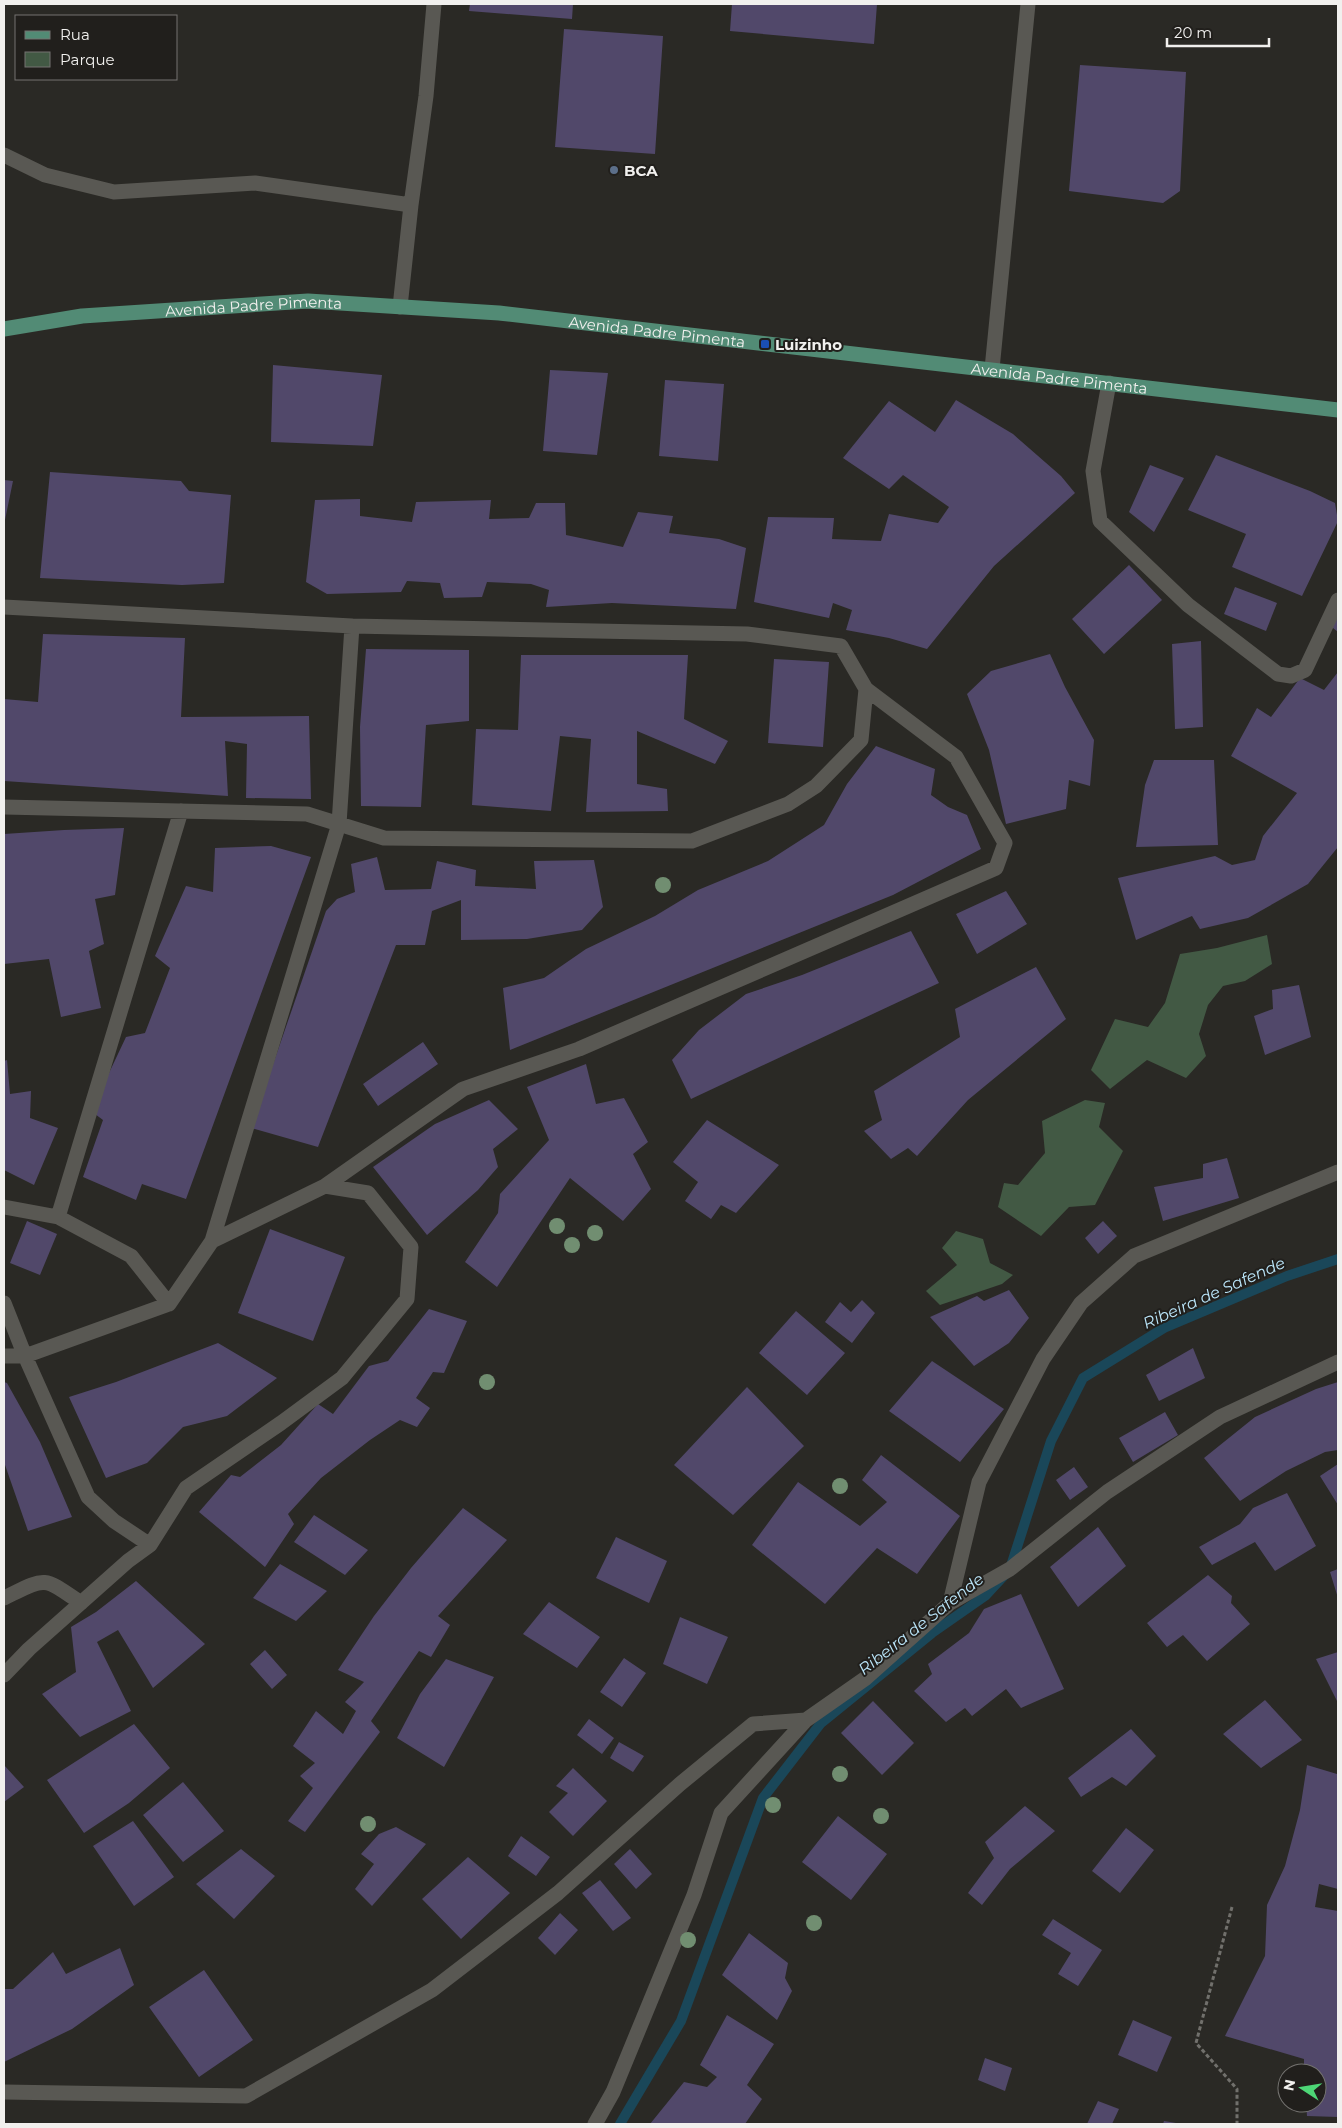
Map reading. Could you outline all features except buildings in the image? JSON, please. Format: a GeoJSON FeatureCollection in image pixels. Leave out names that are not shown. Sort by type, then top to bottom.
{"type":"FeatureCollection","features":[{"type":"Feature","properties":{"kind":"main road","name":"Avenida Padre Pimenta"},"geometry":{"type":"LineString","coordinates":[[4,329],[82,316],[308,302],[499,313],[1338,410]]}},
{"type":"Feature","properties":{"kind":"street"},"geometry":{"type":"LineString","coordinates":[[400,307],[411,205],[426,96],[434,4]]}},
{"type":"Feature","properties":{"kind":"street"},"geometry":{"type":"LineString","coordinates":[[992,369],[1028,4]]}},
{"type":"Feature","properties":{"kind":"street"},"geometry":{"type":"LineString","coordinates":[[4,156],[45,175],[114,192],[256,183],[411,205]]}},
{"type":"Feature","properties":{"kind":"street"},"geometry":{"type":"LineString","coordinates":[[1109,383],[1093,471],[1100,521],[1188,605],[1278,674],[1291,676],[1305,670],[1338,600]]}},
{"type":"Feature","properties":{"kind":"street"},"geometry":{"type":"LineString","coordinates":[[4,607],[352,626],[757,635],[841,646],[866,689],[956,757],[1004,842],[996,868],[579,1049],[463,1089],[325,1186],[212,1240]]}},
{"type":"Feature","properties":{"kind":"street"},"geometry":{"type":"LineString","coordinates":[[4,1356],[25,1356],[170,1304],[212,1240],[339,824],[352,626]]}},
{"type":"Feature","properties":{"kind":"street"},"geometry":{"type":"LineString","coordinates":[[4,807],[307,814],[384,838],[692,841],[788,804],[816,786],[861,740],[866,689]]}},
{"type":"Feature","properties":{"kind":"street"},"geometry":{"type":"LineString","coordinates":[[58,1217],[181,812]]}},
{"type":"Feature","properties":{"kind":"street"},"geometry":{"type":"LineString","coordinates":[[950,1603],[979,1482],[1043,1359],[1081,1303],[1134,1256],[1338,1172]]}},
{"type":"Feature","properties":{"kind":"street"},"geometry":{"type":"LineString","coordinates":[[4,1675],[29,1649],[128,1561],[150,1545],[186,1488],[281,1423],[342,1378],[407,1299],[411,1247],[368,1193],[325,1186]]}},
{"type":"Feature","properties":{"kind":"street"},"geometry":{"type":"LineString","coordinates":[[4,1207],[58,1217],[131,1256],[170,1304]]}},
{"type":"Feature","properties":{"kind":"street"},"geometry":{"type":"LineString","coordinates":[[4,1303],[25,1356],[88,1496],[114,1521],[150,1545]]}},
{"type":"Feature","properties":{"kind":"street"},"geometry":{"type":"LineString","coordinates":[[595,2124],[613,2092],[694,1895],[722,1814],[806,1720],[866,1678],[950,1603],[1010,1569],[1107,1492],[1220,1417],[1338,1362]]}},
{"type":"Feature","properties":{"kind":"street"},"geometry":{"type":"LineString","coordinates":[[4,1598],[42,1581],[53,1583],[81,1603]]}},
{"type":"Feature","properties":{"kind":"street"},"geometry":{"type":"LineString","coordinates":[[4,2092],[246,2096],[432,1990],[558,1893],[680,1784],[753,1724],[806,1720]]}},
{"type":"Feature","properties":{"kind":"path"},"geometry":{"type":"LineString","coordinates":[[1232,1907],[1196,2043],[1237,2089],[1237,2124]]}},
{"type":"Feature","properties":{"kind":"green space"},"geometry":{"type":"Polygon","coordinates":[[[1267,935],[1272,964],[1245,981],[1223,986],[1208,1005],[1199,1034],[1206,1056],[1186,1078],[1147,1060],[1110,1089],[1091,1070],[1115,1019],[1148,1027],[1165,1003],[1180,954],[1217,948],[1267,935]]]}},
{"type":"Feature","properties":{"kind":"green space"},"geometry":{"type":"Polygon","coordinates":[[[1085,1100],[1105,1103],[1099,1127],[1123,1151],[1095,1205],[1069,1207],[1041,1236],[998,1207],[1004,1183],[1018,1185],[1045,1153],[1042,1121],[1085,1100]]]}},
{"type":"Feature","properties":{"kind":"green space"},"geometry":{"type":"Polygon","coordinates":[[[956,1231],[983,1239],[990,1263],[1013,1275],[1002,1284],[940,1305],[926,1291],[957,1265],[942,1248],[956,1231]]]}},
{"type":"Feature","properties":{"kind":"waterway","name":"Ribeira de Safende"},"geometry":{"type":"LineString","coordinates":[[620,2124],[681,2021],[763,1798],[821,1723],[932,1633],[985,1596],[1010,1569],[1051,1441],[1083,1378],[1164,1328],[1287,1276],[1338,1259]]}},
{"type":"Feature","properties":{"kind":"place","name":"BCA"},"geometry":{"type":"Point","coordinates":[614,170]}},
{"type":"Feature","properties":{"kind":"place","name":"Luizinho"},"geometry":{"type":"Point","coordinates":[765,344]}}]}
